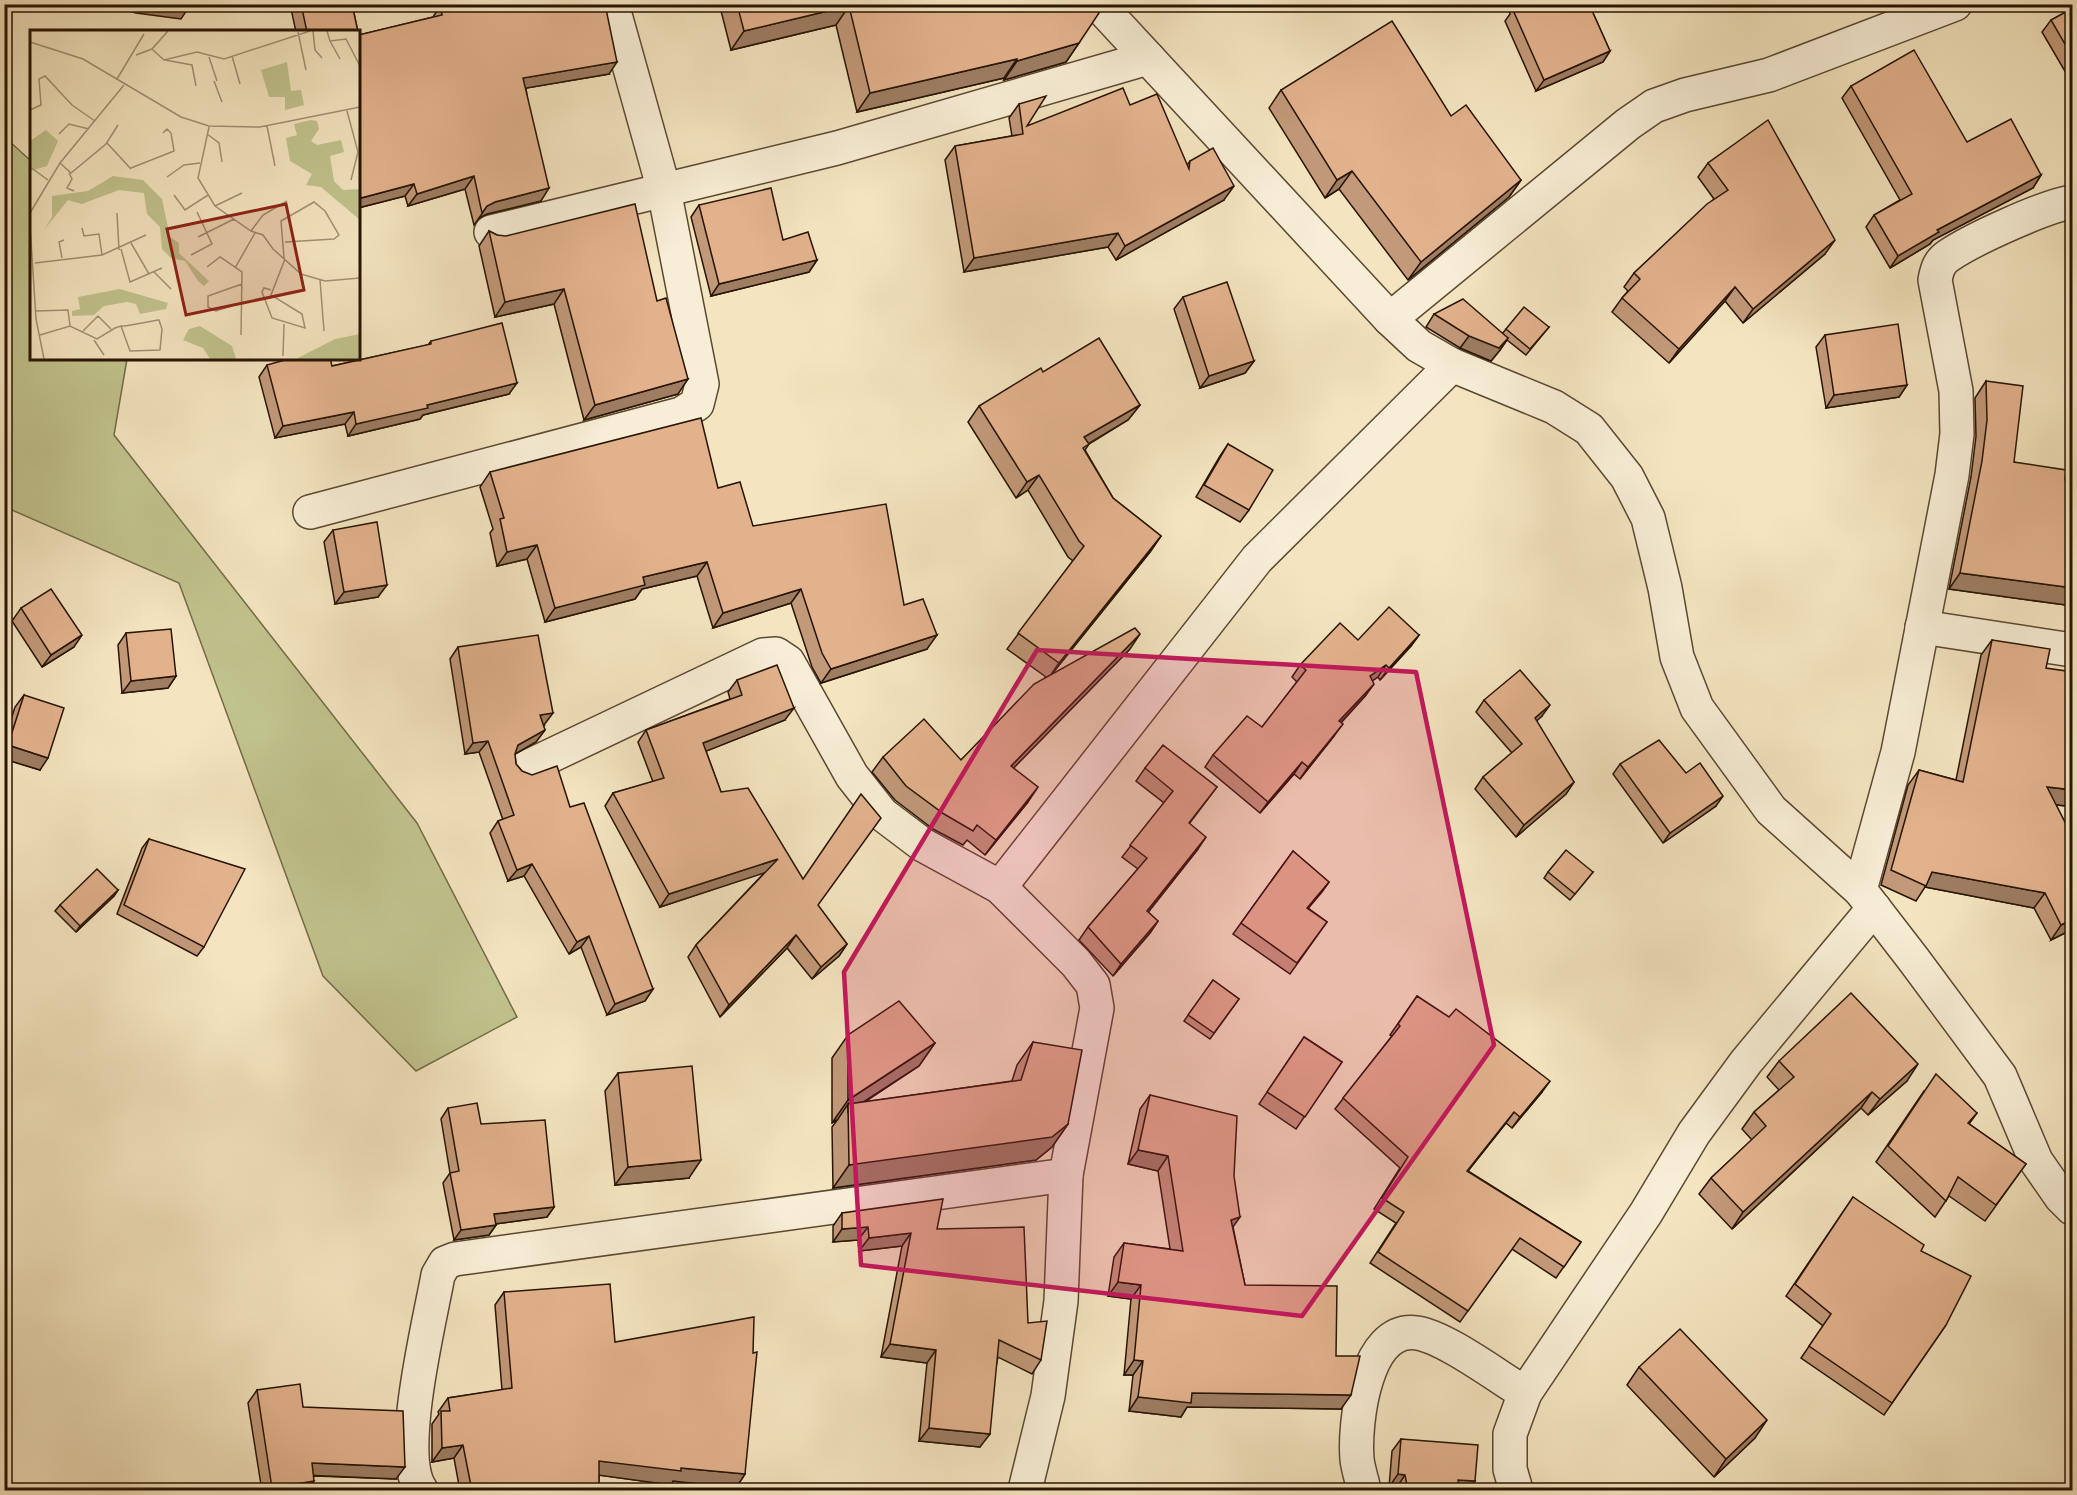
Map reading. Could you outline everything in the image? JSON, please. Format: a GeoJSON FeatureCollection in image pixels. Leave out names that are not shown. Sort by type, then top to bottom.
{"type":"FeatureCollection","features":[{"type":"Feature","properties":{"kind":"street"},"geometry":{"type":"LineString","coordinates":[[310,512],[681,414],[697,404],[702,384],[664,190],[612,4]]}},
{"type":"Feature","properties":{"kind":"street"},"geometry":{"type":"LineString","coordinates":[[1098,4],[1390,320],[1419,346],[1452,365],[1554,407],[1589,429],[1627,477],[1648,518],[1665,588],[1677,657],[1697,708],[1771,810],[1867,899],[2001,1076],[2036,1161],[2061,1197],[2073,1208]]}},
{"type":"Feature","properties":{"kind":"street"},"geometry":{"type":"LineString","coordinates":[[1390,320],[1628,124],[1654,106],[1685,95],[1769,75],[1955,4]]}},
{"type":"Feature","properties":{"kind":"street"},"geometry":{"type":"LineString","coordinates":[[490,232],[837,148],[1148,58]]}},
{"type":"Feature","properties":{"kind":"street"},"geometry":{"type":"LineString","coordinates":[[1516,1491],[1510,1469],[1510,1434],[1525,1393],[1646,1213],[1694,1133],[1867,899],[1898,752],[1957,434],[1956,391],[1935,280],[1938,266],[1947,256],[2015,223],[2060,204],[2073,202]]}},
{"type":"Feature","properties":{"kind":"street"},"geometry":{"type":"LineString","coordinates":[[1000,887],[1257,559],[1452,365]]}},
{"type":"Feature","properties":{"kind":"street"},"geometry":{"type":"LineString","coordinates":[[1922,627],[2073,650]]}},
{"type":"Feature","properties":{"kind":"street"},"geometry":{"type":"LineString","coordinates":[[525,768],[763,655],[776,654],[788,662],[852,776],[882,814],[923,845],[1000,887],[1076,963],[1093,985],[1097,1008],[1066,1175],[1061,1301],[1048,1396],[1017,1489]]}},
{"type":"Feature","properties":{"kind":"street"},"geometry":{"type":"LineString","coordinates":[[421,1491],[416,1483],[410,1450],[438,1275],[445,1263],[455,1259],[1066,1175]]}},
{"type":"Feature","properties":{"kind":"street"},"geometry":{"type":"LineString","coordinates":[[1364,1491],[1357,1459],[1359,1421],[1364,1390],[1375,1356],[1393,1338],[1416,1332],[1439,1341],[1525,1393]]}},
{"type":"Feature","properties":{"kind":"highlighted area"},"geometry":{"type":"Polygon","coordinates":[[[1037,650],[1416,672],[1494,1045],[1302,1316],[861,1265],[844,972],[1037,650]]]}},
{"type":"Feature","properties":{"kind":"green space"},"geometry":{"type":"Polygon","coordinates":[[[12,4],[9,141],[30,160],[30,360],[127,360],[114,435],[417,823],[517,1017],[416,1071],[323,976],[179,583],[5,507],[4,5],[12,4]]]}},
{"type":"Feature","properties":{"kind":"building"},"geometry":{"type":"Polygon","coordinates":[[[172,4],[190,4],[189,7],[172,4]]]}},
{"type":"Feature","properties":{"kind":"building"},"geometry":{"type":"Polygon","coordinates":[[[301,4],[352,4],[358,30],[307,30],[301,4]]]}},
{"type":"Feature","properties":{"kind":"building"},"geometry":{"type":"Polygon","coordinates":[[[502,4],[503,8],[524,4],[605,4],[617,62],[523,78],[549,188],[495,202],[487,206],[482,213],[474,176],[417,194],[414,184],[361,198],[360,35],[442,15],[440,6],[502,4]]]}},
{"type":"Feature","properties":{"kind":"building"},"geometry":{"type":"Polygon","coordinates":[[[737,4],[1091,4],[1099,13],[1079,43],[1017,61],[1017,59],[870,93],[849,6],[744,31],[737,4]]]}},
{"type":"Feature","properties":{"kind":"building"},"geometry":{"type":"Polygon","coordinates":[[[1518,4],[1589,4],[1610,51],[1544,80],[1513,10],[1519,8],[1518,4]]]}},
{"type":"Feature","properties":{"kind":"building"},"geometry":{"type":"Polygon","coordinates":[[[2073,8],[2073,58],[2051,20],[2073,8]]]}},
{"type":"Feature","properties":{"kind":"building"},"geometry":{"type":"Polygon","coordinates":[[[1392,21],[1451,116],[1466,105],[1521,180],[1421,262],[1352,171],[1337,180],[1281,90],[1392,21]]]}},
{"type":"Feature","properties":{"kind":"building"},"geometry":{"type":"Polygon","coordinates":[[[1914,50],[1967,142],[2011,119],[2041,175],[1937,230],[1939,232],[1898,256],[1874,215],[1912,194],[1851,86],[1914,50]]]}},
{"type":"Feature","properties":{"kind":"building"},"geometry":{"type":"Polygon","coordinates":[[[1123,88],[1130,105],[1157,94],[1189,169],[1190,161],[1213,148],[1234,186],[1125,246],[1118,233],[974,258],[955,146],[1023,134],[1019,104],[1046,96],[1027,126],[1123,88]]]}},
{"type":"Feature","properties":{"kind":"building"},"geometry":{"type":"Polygon","coordinates":[[[1768,120],[1835,240],[1753,309],[1735,287],[1679,349],[1622,298],[1640,279],[1634,273],[1707,204],[1728,190],[1708,163],[1768,120]]]}},
{"type":"Feature","properties":{"kind":"building"},"geometry":{"type":"Polygon","coordinates":[[[771,188],[783,240],[808,232],[817,260],[719,284],[699,205],[771,188]]]}},
{"type":"Feature","properties":{"kind":"building"},"geometry":{"type":"Polygon","coordinates":[[[635,204],[657,301],[666,298],[688,379],[595,405],[564,289],[505,302],[489,231],[506,236],[635,204]]]}},
{"type":"Feature","properties":{"kind":"building"},"geometry":{"type":"Polygon","coordinates":[[[1227,282],[1254,361],[1209,376],[1183,297],[1227,282]]]}},
{"type":"Feature","properties":{"kind":"building"},"geometry":{"type":"Polygon","coordinates":[[[1463,299],[1508,338],[1499,348],[1469,336],[1434,314],[1463,299]]]}},
{"type":"Feature","properties":{"kind":"building"},"geometry":{"type":"Polygon","coordinates":[[[1524,307],[1549,327],[1530,349],[1506,329],[1524,307]]]}},
{"type":"Feature","properties":{"kind":"building"},"geometry":{"type":"Polygon","coordinates":[[[502,323],[517,383],[427,405],[428,408],[356,424],[354,412],[283,426],[267,365],[285,360],[330,360],[332,366],[431,344],[431,341],[502,323]]]}},
{"type":"Feature","properties":{"kind":"building"},"geometry":{"type":"Polygon","coordinates":[[[1898,324],[1907,385],[1834,395],[1825,335],[1898,324]]]}},
{"type":"Feature","properties":{"kind":"building"},"geometry":{"type":"Polygon","coordinates":[[[1099,338],[1140,405],[1084,437],[1089,444],[1083,448],[1113,498],[1161,536],[1059,663],[1018,633],[1084,546],[1039,475],[1027,482],[979,406],[1041,368],[1043,372],[1099,338]]]}},
{"type":"Feature","properties":{"kind":"building"},"geometry":{"type":"Polygon","coordinates":[[[1986,381],[2023,386],[2014,462],[2066,470],[2065,480],[2073,481],[2073,588],[1960,573],[1982,461],[1987,420],[1986,381]]]}},
{"type":"Feature","properties":{"kind":"building"},"geometry":{"type":"Polygon","coordinates":[[[701,418],[718,488],[740,482],[753,526],[886,504],[904,605],[923,599],[937,635],[831,669],[822,653],[801,589],[723,613],[707,562],[643,577],[645,585],[555,608],[537,545],[507,552],[500,519],[504,518],[490,472],[701,418]]]}},
{"type":"Feature","properties":{"kind":"building"},"geometry":{"type":"Polygon","coordinates":[[[1228,444],[1273,470],[1249,510],[1204,485],[1228,444]]]}},
{"type":"Feature","properties":{"kind":"building"},"geometry":{"type":"Polygon","coordinates":[[[377,522],[387,585],[344,592],[333,530],[377,522]]]}},
{"type":"Feature","properties":{"kind":"building"},"geometry":{"type":"Polygon","coordinates":[[[51,589],[82,635],[51,655],[21,608],[51,589]]]}},
{"type":"Feature","properties":{"kind":"building"},"geometry":{"type":"Polygon","coordinates":[[[1389,607],[1419,635],[1389,668],[1386,665],[1370,676],[1374,684],[1339,721],[1343,724],[1308,767],[1302,762],[1268,802],[1213,755],[1247,716],[1262,727],[1306,670],[1300,665],[1340,623],[1358,640],[1389,607]]]}},
{"type":"Feature","properties":{"kind":"building"},"geometry":{"type":"Polygon","coordinates":[[[1135,628],[1140,634],[1011,766],[1038,787],[996,840],[977,825],[973,831],[944,814],[906,786],[883,757],[924,719],[961,760],[1034,684],[1135,628]]]}},
{"type":"Feature","properties":{"kind":"building"},"geometry":{"type":"Polygon","coordinates":[[[171,629],[176,676],[131,681],[126,633],[171,629]]]}},
{"type":"Feature","properties":{"kind":"building"},"geometry":{"type":"Polygon","coordinates":[[[538,635],[553,713],[540,715],[545,730],[518,745],[515,754],[516,764],[522,771],[532,775],[557,766],[570,807],[584,803],[653,989],[615,1004],[589,936],[577,942],[532,864],[517,870],[498,821],[514,815],[488,741],[473,743],[458,647],[538,635]]]}},
{"type":"Feature","properties":{"kind":"building"},"geometry":{"type":"Polygon","coordinates":[[[1992,640],[2050,649],[2046,668],[2073,672],[2073,790],[2047,787],[2073,838],[2073,919],[2061,925],[2045,893],[1932,872],[1926,886],[1891,870],[1919,770],[1963,782],[1992,640]]]}},
{"type":"Feature","properties":{"kind":"building"},"geometry":{"type":"Polygon","coordinates":[[[777,665],[794,708],[703,743],[721,792],[748,788],[803,879],[861,794],[881,818],[818,905],[847,944],[821,967],[796,935],[729,1005],[696,945],[778,859],[669,894],[613,793],[664,778],[646,730],[742,695],[737,680],[777,665]]]}},
{"type":"Feature","properties":{"kind":"building"},"geometry":{"type":"Polygon","coordinates":[[[1520,670],[1550,705],[1535,718],[1574,782],[1524,825],[1483,777],[1522,744],[1484,700],[1520,670]]]}},
{"type":"Feature","properties":{"kind":"building"},"geometry":{"type":"Polygon","coordinates":[[[24,695],[64,708],[48,758],[8,745],[24,695]]]}},
{"type":"Feature","properties":{"kind":"building"},"geometry":{"type":"Polygon","coordinates":[[[1659,740],[1686,773],[1700,763],[1723,796],[1670,833],[1620,764],[1659,740]]]}},
{"type":"Feature","properties":{"kind":"building"},"geometry":{"type":"Polygon","coordinates":[[[1163,745],[1217,787],[1189,823],[1206,837],[1147,911],[1158,921],[1121,964],[1088,927],[1147,858],[1130,845],[1173,791],[1145,768],[1163,745]]]}},
{"type":"Feature","properties":{"kind":"building"},"geometry":{"type":"Polygon","coordinates":[[[149,839],[245,869],[204,947],[124,905],[149,839]]]}},
{"type":"Feature","properties":{"kind":"building"},"geometry":{"type":"Polygon","coordinates":[[[1566,850],[1593,872],[1575,894],[1548,872],[1566,850]]]}},
{"type":"Feature","properties":{"kind":"building"},"geometry":{"type":"Polygon","coordinates":[[[1293,851],[1329,882],[1307,908],[1327,922],[1297,963],[1241,923],[1293,851]]]}},
{"type":"Feature","properties":{"kind":"building"},"geometry":{"type":"Polygon","coordinates":[[[97,869],[118,890],[80,926],[60,905],[97,869]]]}},
{"type":"Feature","properties":{"kind":"building"},"geometry":{"type":"Polygon","coordinates":[[[1213,980],[1239,999],[1214,1033],[1188,1015],[1213,980]]]}},
{"type":"Feature","properties":{"kind":"building"},"geometry":{"type":"Polygon","coordinates":[[[1851,993],[1918,1064],[1880,1099],[1872,1092],[1743,1212],[1711,1178],[1766,1126],[1754,1112],[1794,1077],[1779,1061],[1851,993]]]}},
{"type":"Feature","properties":{"kind":"building"},"geometry":{"type":"Polygon","coordinates":[[[1417,996],[1449,1017],[1456,1009],[1550,1081],[1520,1117],[1514,1112],[1467,1171],[1581,1242],[1564,1267],[1520,1238],[1468,1311],[1378,1252],[1404,1212],[1382,1198],[1408,1157],[1343,1098],[1400,1026],[1398,1024],[1417,996]]]}},
{"type":"Feature","properties":{"kind":"building"},"geometry":{"type":"Polygon","coordinates":[[[899,1001],[935,1043],[848,1100],[848,1035],[899,1001]]]}},
{"type":"Feature","properties":{"kind":"building"},"geometry":{"type":"Polygon","coordinates":[[[1304,1037],[1342,1062],[1305,1117],[1267,1092],[1304,1037]]]}},
{"type":"Feature","properties":{"kind":"building"},"geometry":{"type":"Polygon","coordinates":[[[1033,1042],[1082,1050],[1068,1124],[1052,1137],[849,1165],[848,1104],[1021,1080],[1033,1042]]]}},
{"type":"Feature","properties":{"kind":"building"},"geometry":{"type":"Polygon","coordinates":[[[692,1066],[701,1160],[628,1167],[618,1073],[692,1066]]]}},
{"type":"Feature","properties":{"kind":"building"},"geometry":{"type":"Polygon","coordinates":[[[1936,1074],[1977,1113],[1968,1123],[2026,1164],[1996,1205],[1958,1177],[1946,1201],[1888,1146],[1936,1074]]]}},
{"type":"Feature","properties":{"kind":"building"},"geometry":{"type":"Polygon","coordinates":[[[1150,1095],[1237,1116],[1234,1176],[1240,1217],[1231,1220],[1245,1285],[1337,1286],[1336,1356],[1360,1356],[1351,1395],[1192,1393],[1191,1403],[1138,1397],[1143,1361],[1134,1360],[1141,1285],[1118,1282],[1124,1243],[1183,1251],[1168,1156],[1138,1150],[1150,1095]]]}},
{"type":"Feature","properties":{"kind":"building"},"geometry":{"type":"Polygon","coordinates":[[[477,1103],[481,1124],[545,1120],[554,1207],[494,1214],[496,1225],[461,1230],[450,1173],[459,1171],[448,1108],[477,1103]]]}},
{"type":"Feature","properties":{"kind":"building"},"geometry":{"type":"Polygon","coordinates":[[[1853,1197],[1924,1245],[1921,1251],[1971,1276],[1946,1325],[1892,1403],[1809,1346],[1831,1314],[1795,1284],[1853,1197]]]}},
{"type":"Feature","properties":{"kind":"building"},"geometry":{"type":"Polygon","coordinates":[[[943,1199],[937,1229],[1024,1227],[1028,1323],[1047,1321],[1041,1360],[999,1340],[990,1434],[929,1428],[936,1350],[890,1344],[911,1233],[869,1238],[868,1227],[842,1229],[842,1213],[943,1199]]]}},
{"type":"Feature","properties":{"kind":"building"},"geometry":{"type":"Polygon","coordinates":[[[610,1284],[615,1342],[754,1317],[753,1353],[757,1352],[745,1474],[681,1468],[681,1471],[599,1461],[599,1487],[586,1491],[472,1491],[463,1445],[442,1448],[441,1411],[450,1411],[448,1398],[512,1388],[504,1292],[610,1284]]]}},
{"type":"Feature","properties":{"kind":"building"},"geometry":{"type":"Polygon","coordinates":[[[1680,1329],[1767,1420],[1726,1459],[1639,1367],[1680,1329]]]}},
{"type":"Feature","properties":{"kind":"building"},"geometry":{"type":"Polygon","coordinates":[[[300,1384],[303,1407],[403,1411],[405,1467],[312,1463],[314,1481],[272,1488],[257,1390],[300,1384]]]}},
{"type":"Feature","properties":{"kind":"building"},"geometry":{"type":"Polygon","coordinates":[[[1401,1439],[1478,1445],[1475,1481],[1458,1480],[1460,1491],[1408,1491],[1405,1475],[1398,1474],[1401,1439]]]}}]}
